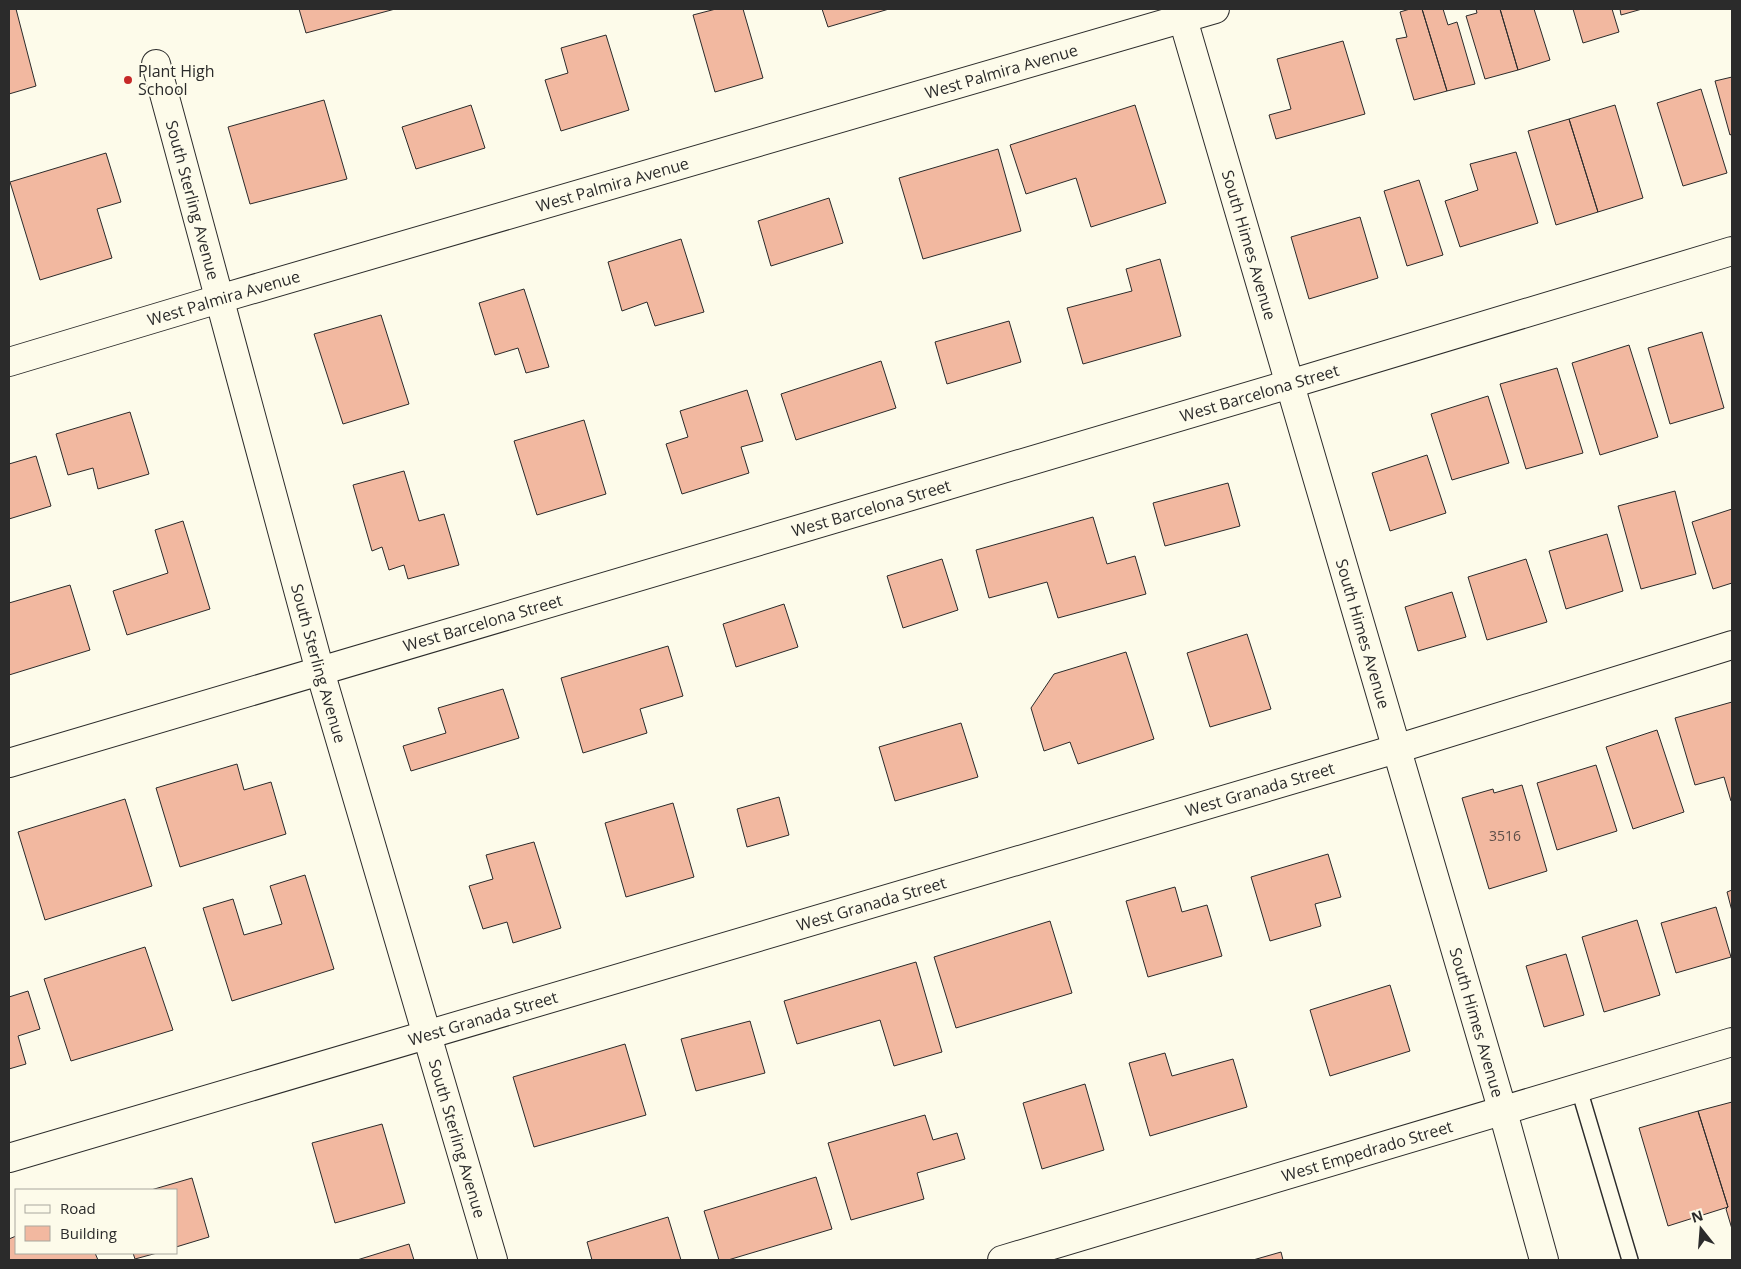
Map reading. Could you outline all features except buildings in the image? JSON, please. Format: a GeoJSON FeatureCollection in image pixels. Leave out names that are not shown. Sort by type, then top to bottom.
{"type":"FeatureCollection","features":[{"type":"Feature","properties":{"kind":"street","name":"West Palmira Avenue"},"geometry":{"type":"LineString","coordinates":[[9,362],[1182,14],[1216,9]]}},
{"type":"Feature","properties":{"kind":"street","name":"South Himes Avenue"},"geometry":{"type":"LineString","coordinates":[[1182,14],[1503,1112],[1544,1260]]}},
{"type":"Feature","properties":{"kind":"street","name":"South Sterling Avenue"},"geometry":{"type":"LineString","coordinates":[[156,64],[320,671],[493,1260]]}},
{"type":"Feature","properties":{"kind":"street","name":"West Barcelona Street"},"geometry":{"type":"LineString","coordinates":[[9,763],[1290,384],[1732,251]]}},
{"type":"Feature","properties":{"kind":"street","name":"West Granada Street"},"geometry":{"type":"LineString","coordinates":[[9,1158],[1396,748],[1732,646]]}},
{"type":"Feature","properties":{"kind":"street","name":"West Empedrado Street"},"geometry":{"type":"LineString","coordinates":[[1002,1260],[1503,1112],[1732,1042]]}},
{"type":"Feature","properties":{"kind":"lane"},"geometry":{"type":"LineString","coordinates":[[1579,1089],[1630,1260]]}},
{"type":"Feature","properties":{"kind":"place","name":"Plant High School"},"geometry":{"type":"Point","coordinates":[128,80]}}]}
